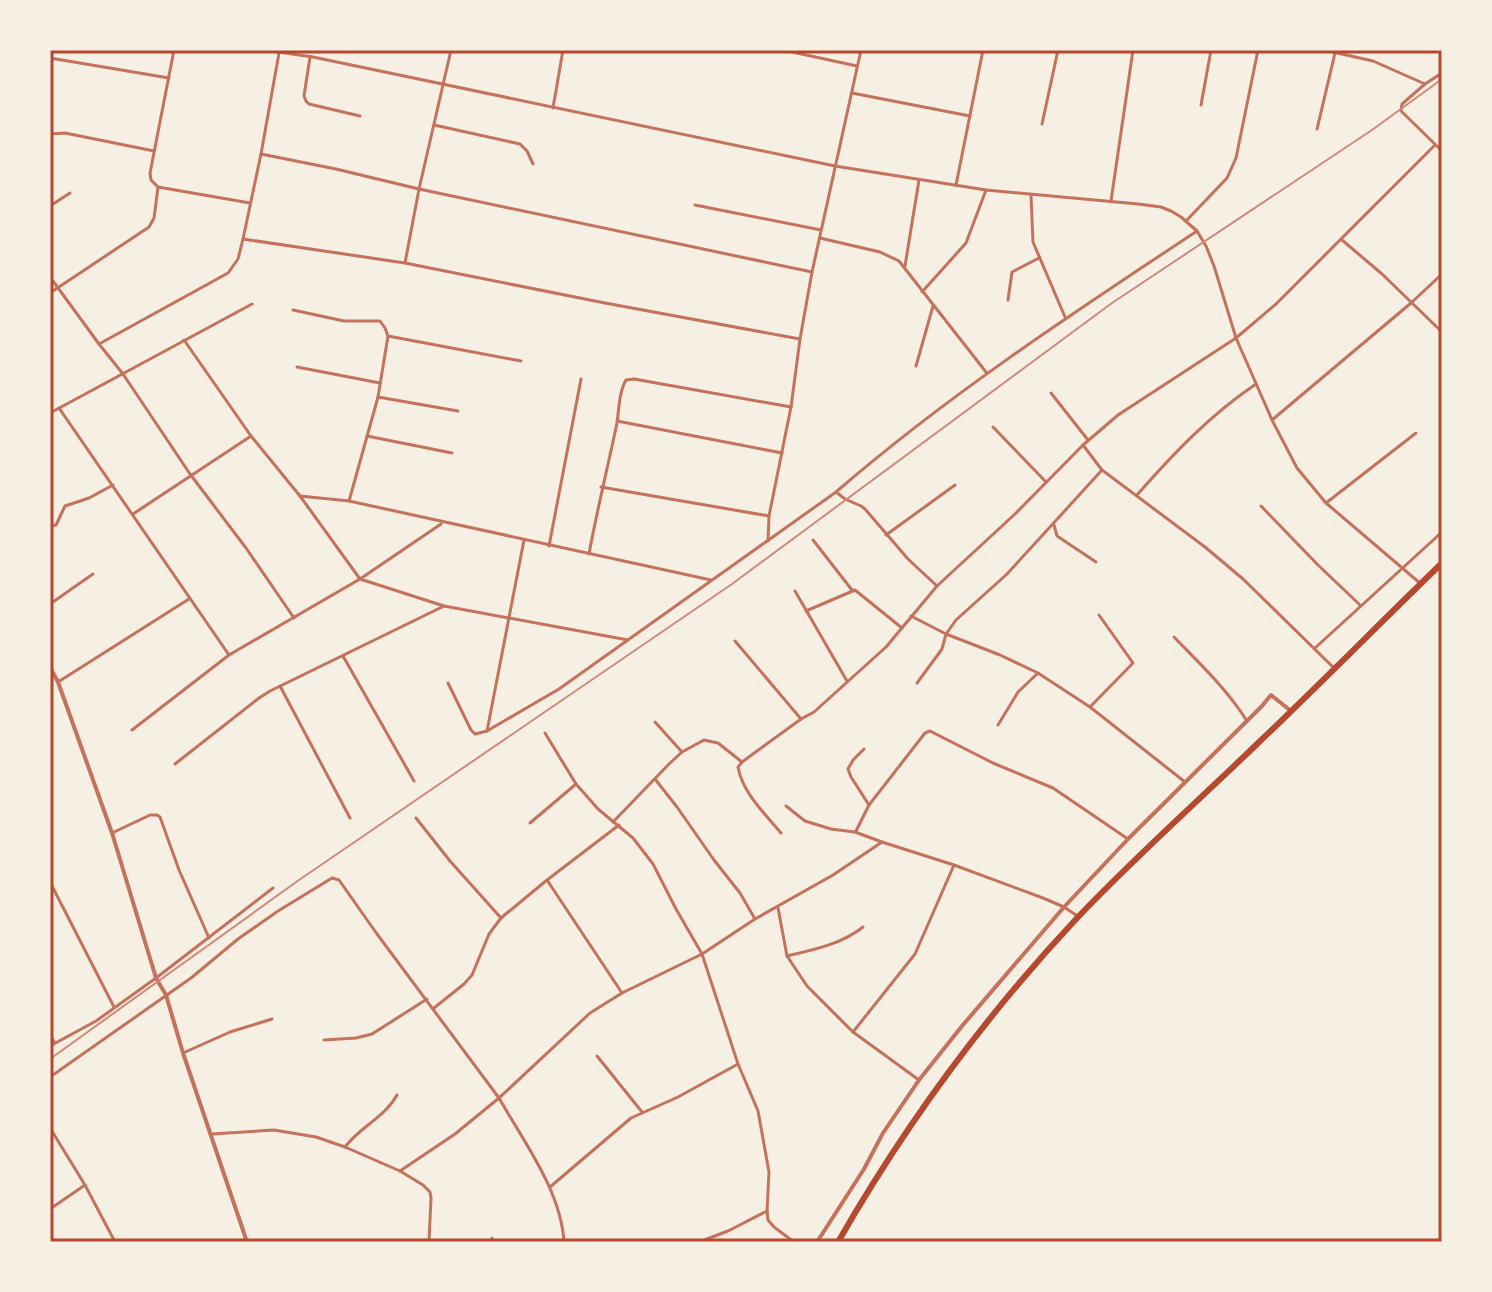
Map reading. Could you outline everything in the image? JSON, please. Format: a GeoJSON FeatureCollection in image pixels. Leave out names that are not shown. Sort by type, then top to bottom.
{"type":"FeatureCollection","features":[{"type":"Feature","properties":{"kind":"highway"},"geometry":{"type":"LineString","coordinates":[[838,1242],[872,1183],[961,1054],[1079,917],[1442,563]]}},
{"type":"Feature","properties":{"kind":"street"},"geometry":{"type":"LineString","coordinates":[[174,50],[150,177],[158,187],[250,203]]}},
{"type":"Feature","properties":{"kind":"street"},"geometry":{"type":"LineString","coordinates":[[264,50],[312,57],[835,166],[1031,196],[1161,207],[1186,221],[1206,246],[1236,338],[1297,468],[1326,503],[1421,584]]}},
{"type":"Feature","properties":{"kind":"street"},"geometry":{"type":"LineString","coordinates":[[315,50],[304,96],[306,101],[360,116]]}},
{"type":"Feature","properties":{"kind":"street"},"geometry":{"type":"LineString","coordinates":[[405,263],[451,50]]}},
{"type":"Feature","properties":{"kind":"street"},"geometry":{"type":"LineString","coordinates":[[553,108],[563,50]]}},
{"type":"Feature","properties":{"kind":"street"},"geometry":{"type":"LineString","coordinates":[[783,50],[857,66]]}},
{"type":"Feature","properties":{"kind":"street"},"geometry":{"type":"LineString","coordinates":[[768,541],[769,516],[791,407],[812,272],[861,50]]}},
{"type":"Feature","properties":{"kind":"street"},"geometry":{"type":"LineString","coordinates":[[956,185],[983,50]]}},
{"type":"Feature","properties":{"kind":"street"},"geometry":{"type":"LineString","coordinates":[[1042,124],[1058,50]]}},
{"type":"Feature","properties":{"kind":"street"},"geometry":{"type":"LineString","coordinates":[[1111,201],[1133,50]]}},
{"type":"Feature","properties":{"kind":"street"},"geometry":{"type":"LineString","coordinates":[[1201,105],[1211,50]]}},
{"type":"Feature","properties":{"kind":"street"},"geometry":{"type":"LineString","coordinates":[[1186,221],[1227,178],[1236,158],[1258,50]]}},
{"type":"Feature","properties":{"kind":"street"},"geometry":{"type":"LineString","coordinates":[[1324,50],[1373,61],[1425,84]]}},
{"type":"Feature","properties":{"kind":"street"},"geometry":{"type":"LineString","coordinates":[[99,344],[228,273],[238,259],[279,53]]}},
{"type":"Feature","properties":{"kind":"street"},"geometry":{"type":"LineString","coordinates":[[1317,129],[1335,53]]}},
{"type":"Feature","properties":{"kind":"street"},"geometry":{"type":"LineString","coordinates":[[50,58],[169,78]]}},
{"type":"Feature","properties":{"kind":"street"},"geometry":{"type":"LineString","coordinates":[[1442,73],[1402,104],[1401,111],[1442,151]]}},
{"type":"Feature","properties":{"kind":"street"},"geometry":{"type":"LineString","coordinates":[[851,93],[970,116]]}},
{"type":"Feature","properties":{"kind":"street"},"geometry":{"type":"LineString","coordinates":[[434,125],[520,144],[533,164]]}},
{"type":"Feature","properties":{"kind":"street"},"geometry":{"type":"LineString","coordinates":[[50,134],[65,133],[154,151]]}},
{"type":"Feature","properties":{"kind":"street"},"geometry":{"type":"LineString","coordinates":[[781,833],[739,775],[738,767],[742,762],[814,712],[886,647],[937,586],[1088,440],[1118,415],[1236,338],[1276,304],[1435,145]]}},
{"type":"Feature","properties":{"kind":"street"},"geometry":{"type":"LineString","coordinates":[[261,154],[812,272]]}},
{"type":"Feature","properties":{"kind":"street"},"geometry":{"type":"LineString","coordinates":[[905,266],[919,180]]}},
{"type":"Feature","properties":{"kind":"street"},"geometry":{"type":"LineString","coordinates":[[50,293],[149,227],[154,218],[158,187]]}},
{"type":"Feature","properties":{"kind":"street"},"geometry":{"type":"LineString","coordinates":[[922,292],[966,243],[986,190]]}},
{"type":"Feature","properties":{"kind":"street"},"geometry":{"type":"LineString","coordinates":[[50,206],[70,193]]}},
{"type":"Feature","properties":{"kind":"street"},"geometry":{"type":"LineString","coordinates":[[1031,196],[1031,232],[1065,318]]}},
{"type":"Feature","properties":{"kind":"street"},"geometry":{"type":"LineString","coordinates":[[695,205],[821,230]]}},
{"type":"Feature","properties":{"kind":"street"},"geometry":{"type":"LineString","coordinates":[[448,683],[475,734],[487,731],[543,699],[836,492],[878,455],[987,373],[1197,231]]}},
{"type":"Feature","properties":{"kind":"street"},"geometry":{"type":"LineString","coordinates":[[820,238],[880,252],[905,266],[987,373]]}},
{"type":"Feature","properties":{"kind":"street"},"geometry":{"type":"LineString","coordinates":[[243,239],[405,263],[800,339]]}},
{"type":"Feature","properties":{"kind":"street"},"geometry":{"type":"LineString","coordinates":[[1341,239],[1442,332]]}},
{"type":"Feature","properties":{"kind":"street"},"geometry":{"type":"LineString","coordinates":[[1008,300],[1012,272],[1039,258]]}},
{"type":"Feature","properties":{"kind":"street"},"geometry":{"type":"LineString","coordinates":[[1272,420],[1442,274]]}},
{"type":"Feature","properties":{"kind":"street"},"geometry":{"type":"LineString","coordinates":[[50,277],[123,374],[190,474],[294,618]]}},
{"type":"Feature","properties":{"kind":"street"},"geometry":{"type":"LineString","coordinates":[[50,413],[252,304]]}},
{"type":"Feature","properties":{"kind":"street"},"geometry":{"type":"LineString","coordinates":[[916,366],[933,306]]}},
{"type":"Feature","properties":{"kind":"street"},"geometry":{"type":"LineString","coordinates":[[293,310],[344,321],[380,321],[388,336],[378,397],[349,501]]}},
{"type":"Feature","properties":{"kind":"street"},"geometry":{"type":"LineString","coordinates":[[388,336],[521,361]]}},
{"type":"Feature","properties":{"kind":"street"},"geometry":{"type":"LineString","coordinates":[[184,340],[251,436],[300,496],[360,579],[444,606],[628,640]]}},
{"type":"Feature","properties":{"kind":"street"},"geometry":{"type":"LineString","coordinates":[[297,367],[380,383]]}},
{"type":"Feature","properties":{"kind":"street"},"geometry":{"type":"LineString","coordinates":[[549,546],[581,379]]}},
{"type":"Feature","properties":{"kind":"street"},"geometry":{"type":"LineString","coordinates":[[589,554],[622,386],[626,380],[791,407]]}},
{"type":"Feature","properties":{"kind":"street"},"geometry":{"type":"LineString","coordinates":[[1137,495],[1189,438],[1232,400],[1256,384]]}},
{"type":"Feature","properties":{"kind":"street"},"geometry":{"type":"LineString","coordinates":[[1051,393],[1088,440]]}},
{"type":"Feature","properties":{"kind":"street"},"geometry":{"type":"LineString","coordinates":[[378,397],[458,411]]}},
{"type":"Feature","properties":{"kind":"street"},"geometry":{"type":"LineString","coordinates":[[59,408],[229,655]]}},
{"type":"Feature","properties":{"kind":"street"},"geometry":{"type":"LineString","coordinates":[[617,421],[782,453]]}},
{"type":"Feature","properties":{"kind":"street"},"geometry":{"type":"LineString","coordinates":[[993,427],[1046,482]]}},
{"type":"Feature","properties":{"kind":"street"},"geometry":{"type":"LineString","coordinates":[[1326,503],[1416,433]]}},
{"type":"Feature","properties":{"kind":"street"},"geometry":{"type":"LineString","coordinates":[[133,514],[251,436]]}},
{"type":"Feature","properties":{"kind":"street"},"geometry":{"type":"LineString","coordinates":[[367,436],[452,453]]}},
{"type":"Feature","properties":{"kind":"street"},"geometry":{"type":"LineString","coordinates":[[1083,445],[1102,470],[1243,579],[1334,668]]}},
{"type":"Feature","properties":{"kind":"street"},"geometry":{"type":"LineString","coordinates":[[917,683],[942,649],[946,634],[960,615],[1007,574],[1102,470]]}},
{"type":"Feature","properties":{"kind":"street"},"geometry":{"type":"LineString","coordinates":[[50,526],[56,525],[65,506],[113,485]]}},
{"type":"Feature","properties":{"kind":"street"},"geometry":{"type":"LineString","coordinates":[[886,535],[955,485]]}},
{"type":"Feature","properties":{"kind":"street"},"geometry":{"type":"LineString","coordinates":[[601,487],[769,516]]}},
{"type":"Feature","properties":{"kind":"street"},"geometry":{"type":"LineString","coordinates":[[836,492],[861,506],[937,586]]}},
{"type":"Feature","properties":{"kind":"street"},"geometry":{"type":"LineString","coordinates":[[300,496],[349,501],[711,580]]}},
{"type":"Feature","properties":{"kind":"street"},"geometry":{"type":"LineString","coordinates":[[1261,506],[1360,605]]}},
{"type":"Feature","properties":{"kind":"street"},"geometry":{"type":"LineString","coordinates":[[132,730],[229,655],[360,579],[443,523]]}},
{"type":"Feature","properties":{"kind":"street"},"geometry":{"type":"LineString","coordinates":[[1054,525],[1057,536],[1096,562]]}},
{"type":"Feature","properties":{"kind":"street"},"geometry":{"type":"LineString","coordinates":[[1315,648],[1442,532]]}},
{"type":"Feature","properties":{"kind":"street"},"geometry":{"type":"LineString","coordinates":[[487,731],[524,540]]}},
{"type":"Feature","properties":{"kind":"street"},"geometry":{"type":"LineString","coordinates":[[813,540],[852,590],[860,593],[902,628]]}},
{"type":"Feature","properties":{"kind":"street"},"geometry":{"type":"LineString","coordinates":[[50,604],[93,574]]}},
{"type":"Feature","properties":{"kind":"street"},"geometry":{"type":"LineString","coordinates":[[806,611],[852,590]]}},
{"type":"Feature","properties":{"kind":"street"},"geometry":{"type":"LineString","coordinates":[[795,591],[847,681]]}},
{"type":"Feature","properties":{"kind":"street"},"geometry":{"type":"LineString","coordinates":[[58,682],[189,599]]}},
{"type":"Feature","properties":{"kind":"street"},"geometry":{"type":"LineString","coordinates":[[175,764],[259,698],[444,606]]}},
{"type":"Feature","properties":{"kind":"street"},"geometry":{"type":"LineString","coordinates":[[1090,707],[1133,663],[1099,615]]}},
{"type":"Feature","properties":{"kind":"street"},"geometry":{"type":"LineString","coordinates":[[911,616],[1038,673],[1090,707],[1185,782]]}},
{"type":"Feature","properties":{"kind":"street"},"geometry":{"type":"LineString","coordinates":[[1174,637],[1210,671],[1247,721]]}},
{"type":"Feature","properties":{"kind":"street"},"geometry":{"type":"LineString","coordinates":[[735,641],[801,719]]}},
{"type":"Feature","properties":{"kind":"street"},"geometry":{"type":"LineString","coordinates":[[343,655],[414,781]]}},
{"type":"Feature","properties":{"kind":"street"},"geometry":{"type":"LineString","coordinates":[[50,667],[112,833],[156,978],[166,995],[247,1242]]}},
{"type":"Feature","properties":{"kind":"street"},"geometry":{"type":"LineString","coordinates":[[998,725],[1018,692],[1038,673]]}},
{"type":"Feature","properties":{"kind":"street"},"geometry":{"type":"LineString","coordinates":[[280,686],[350,818]]}},
{"type":"Feature","properties":{"kind":"street"},"geometry":{"type":"LineString","coordinates":[[817,1242],[919,1080],[1064,907],[1271,695],[1291,711]]}},
{"type":"Feature","properties":{"kind":"street"},"geometry":{"type":"LineString","coordinates":[[655,722],[682,752]]}},
{"type":"Feature","properties":{"kind":"street"},"geometry":{"type":"LineString","coordinates":[[855,832],[869,805],[925,733],[930,731],[993,763],[1053,788],[1128,839]]}},
{"type":"Feature","properties":{"kind":"street"},"geometry":{"type":"LineString","coordinates":[[545,733],[576,784],[633,838],[653,864],[702,954],[738,1064],[758,1111],[769,1172],[768,1220],[794,1242]]}},
{"type":"Feature","properties":{"kind":"street"},"geometry":{"type":"LineString","coordinates":[[613,822],[682,752],[704,740],[718,743],[742,762]]}},
{"type":"Feature","properties":{"kind":"street"},"geometry":{"type":"LineString","coordinates":[[864,749],[848,769],[869,805]]}},
{"type":"Feature","properties":{"kind":"street"},"geometry":{"type":"LineString","coordinates":[[654,778],[740,893],[755,919]]}},
{"type":"Feature","properties":{"kind":"street"},"geometry":{"type":"LineString","coordinates":[[530,823],[576,784]]}},
{"type":"Feature","properties":{"kind":"street"},"geometry":{"type":"LineString","coordinates":[[786,806],[805,821],[855,832],[954,865],[1064,907],[1079,917]]}},
{"type":"Feature","properties":{"kind":"street"},"geometry":{"type":"LineString","coordinates":[[112,833],[150,815],[160,817],[209,938]]}},
{"type":"Feature","properties":{"kind":"street"},"geometry":{"type":"LineString","coordinates":[[416,818],[501,918]]}},
{"type":"Feature","properties":{"kind":"street"},"geometry":{"type":"LineString","coordinates":[[434,1008],[472,975],[489,934],[501,918],[619,825]]}},
{"type":"Feature","properties":{"kind":"street"},"geometry":{"type":"LineString","coordinates":[[400,1171],[455,1134],[499,1098],[590,1013],[622,993],[702,954],[882,842]]}},
{"type":"Feature","properties":{"kind":"street"},"geometry":{"type":"LineString","coordinates":[[853,1032],[915,954],[954,865]]}},
{"type":"Feature","properties":{"kind":"street"},"geometry":{"type":"LineString","coordinates":[[50,1077],[191,978],[278,911],[332,878],[339,880],[499,1098],[550,1187],[560,1211],[564,1242]]}},
{"type":"Feature","properties":{"kind":"street"},"geometry":{"type":"LineString","coordinates":[[547,880],[622,993]]}},
{"type":"Feature","properties":{"kind":"street"},"geometry":{"type":"LineString","coordinates":[[50,882],[114,1007]]}},
{"type":"Feature","properties":{"kind":"street"},"geometry":{"type":"LineString","coordinates":[[50,1035],[52,1045],[96,1021],[273,888]]}},
{"type":"Feature","properties":{"kind":"street"},"geometry":{"type":"LineString","coordinates":[[778,907],[787,956],[807,986],[853,1032],[919,1080]]}},
{"type":"Feature","properties":{"kind":"street"},"geometry":{"type":"LineString","coordinates":[[787,956],[822,948],[863,927]]}},
{"type":"Feature","properties":{"kind":"street"},"geometry":{"type":"LineString","coordinates":[[324,1040],[372,1034],[427,999]]}},
{"type":"Feature","properties":{"kind":"street"},"geometry":{"type":"LineString","coordinates":[[183,1053],[230,1032],[272,1019]]}},
{"type":"Feature","properties":{"kind":"street"},"geometry":{"type":"LineString","coordinates":[[597,1056],[642,1112]]}},
{"type":"Feature","properties":{"kind":"street"},"geometry":{"type":"LineString","coordinates":[[550,1187],[631,1118],[678,1097],[738,1064]]}},
{"type":"Feature","properties":{"kind":"street"},"geometry":{"type":"LineString","coordinates":[[345,1147],[359,1130],[388,1109],[397,1095]]}},
{"type":"Feature","properties":{"kind":"street"},"geometry":{"type":"LineString","coordinates":[[50,1128],[115,1242]]}},
{"type":"Feature","properties":{"kind":"street"},"geometry":{"type":"LineString","coordinates":[[212,1134],[274,1130],[300,1133],[345,1147],[400,1171],[430,1192],[429,1242]]}},
{"type":"Feature","properties":{"kind":"street"},"geometry":{"type":"LineString","coordinates":[[50,1209],[85,1185]]}},
{"type":"Feature","properties":{"kind":"street"},"geometry":{"type":"LineString","coordinates":[[699,1242],[767,1211]]}},
{"type":"Feature","properties":{"kind":"railway"},"geometry":{"type":"LineString","coordinates":[[50,1059],[299,880],[732,584],[1112,303],[1372,130],[1442,79]]}}]}
